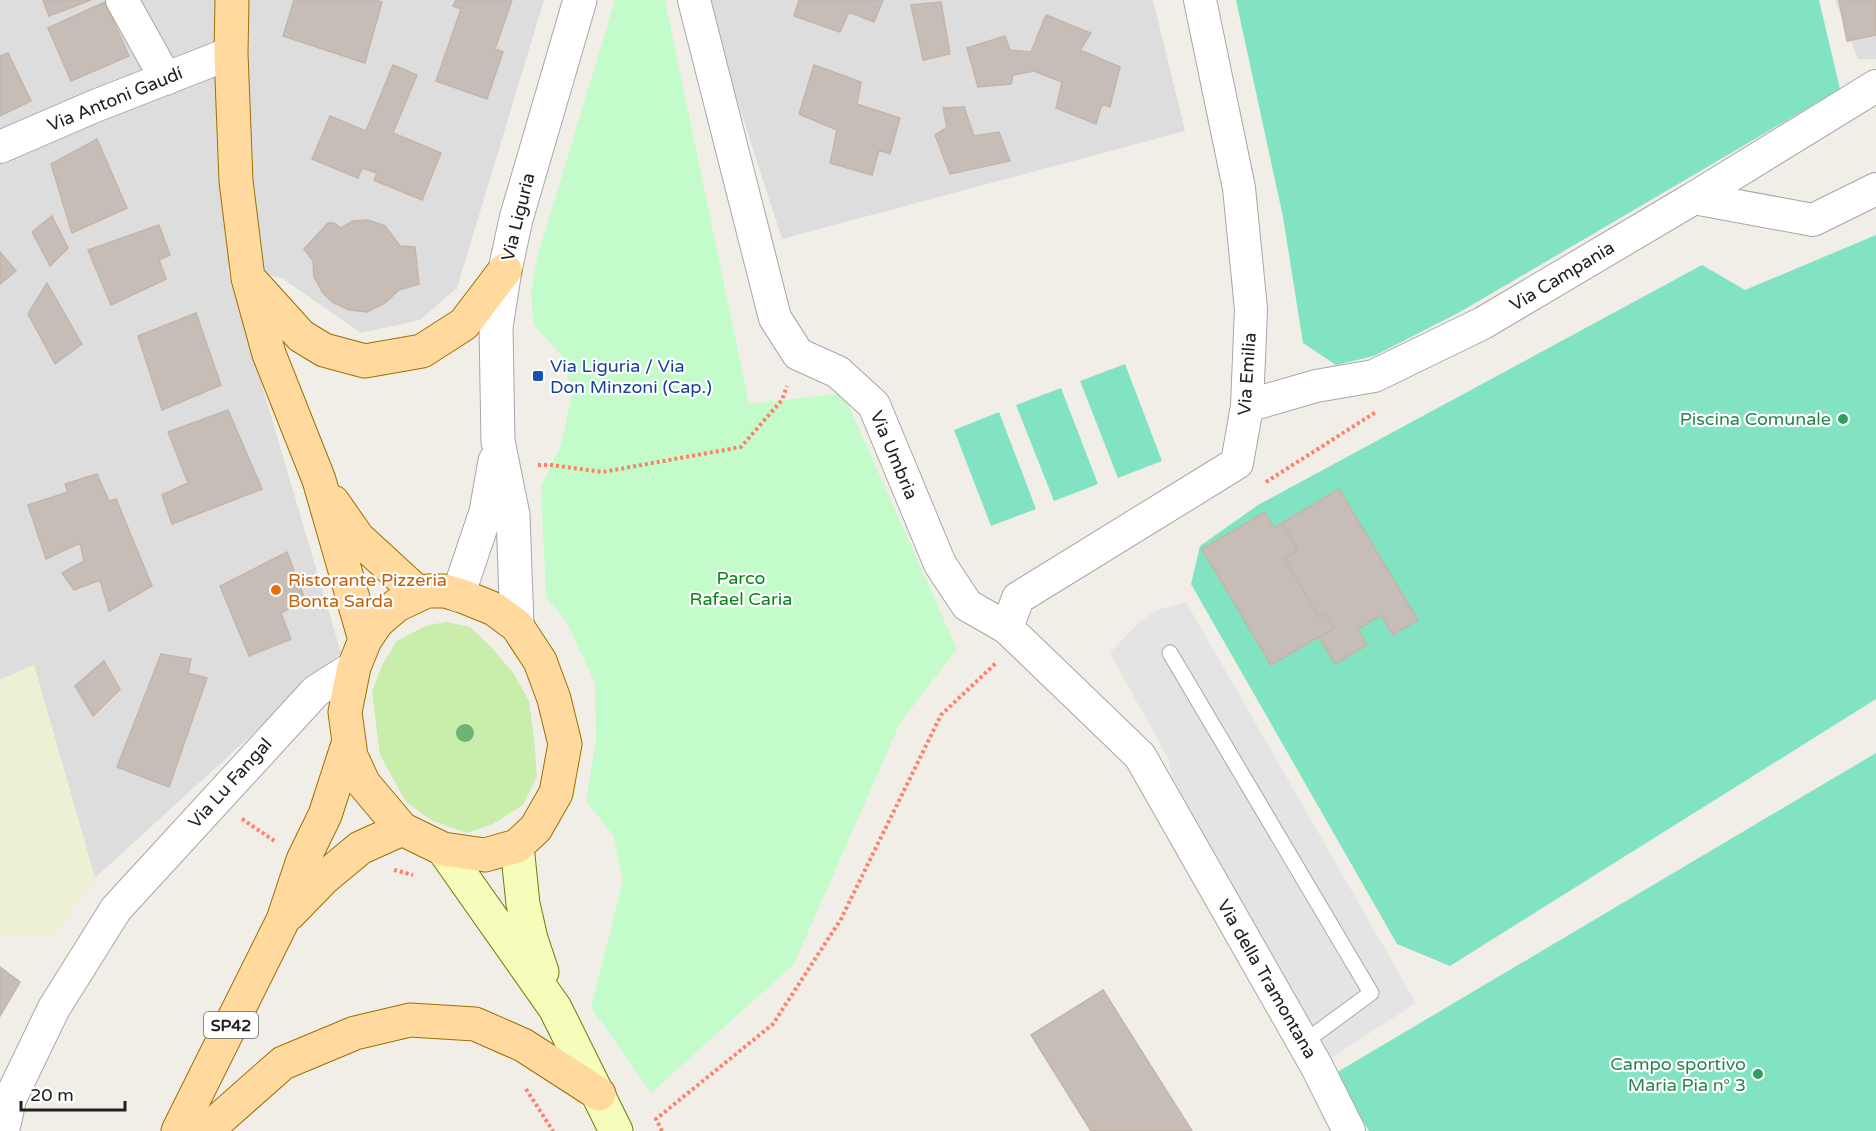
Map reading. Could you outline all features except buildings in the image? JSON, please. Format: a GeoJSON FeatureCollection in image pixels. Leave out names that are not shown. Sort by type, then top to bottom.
{"type":"FeatureCollection","features":[{"type":"Feature","properties":{"kind":"main road"},"geometry":{"type":"LineString","coordinates":[[232,0],[231,53],[236,181],[248,278],[269,354],[319,480],[359,654]]}},
{"type":"Feature","properties":{"kind":"main road"},"geometry":{"type":"LineString","coordinates":[[248,278],[301,336],[324,350],[365,361],[422,351],[464,324],[505,270]]}},
{"type":"Feature","properties":{"kind":"main road"},"geometry":{"type":"LineString","coordinates":[[319,480],[347,525],[358,538],[419,594]]}},
{"type":"Feature","properties":{"kind":"main road"},"geometry":{"type":"LineString","coordinates":[[427,591],[445,591],[458,595],[494,609],[517,626],[540,661],[554,699],[566,744],[556,793],[536,828],[517,846],[485,855],[443,849],[402,829],[364,784],[351,756],[345,712],[359,654],[377,622],[397,605],[427,591]]}},
{"type":"Feature","properties":{"kind":"main road","name":"SP42"},"geometry":{"type":"LineString","coordinates":[[178,1131],[283,920],[303,860],[325,814],[349,741]]}},
{"type":"Feature","properties":{"kind":"main road","name":"SP42"},"geometry":{"type":"LineString","coordinates":[[283,920],[324,878],[360,848],[402,829]]}},
{"type":"Feature","properties":{"kind":"main road"},"geometry":{"type":"LineString","coordinates":[[517,846],[523,904],[531,939],[555,1008],[616,1131]]}},
{"type":"Feature","properties":{"kind":"main road"},"geometry":{"type":"LineString","coordinates":[[443,849],[555,1008]]}},
{"type":"Feature","properties":{"kind":"main road"},"geometry":{"type":"LineString","coordinates":[[206,1131],[283,1063],[355,1034],[410,1020],[475,1024],[523,1045],[599,1094]]}},
{"type":"Feature","properties":{"kind":"street"},"geometry":{"type":"LineString","coordinates":[[122,0],[166,79]]}},
{"type":"Feature","properties":{"kind":"street","name":"Via Liguria"},"geometry":{"type":"LineString","coordinates":[[458,595],[486,512],[498,441],[496,327],[505,270],[516,219],[580,0]]}},
{"type":"Feature","properties":{"kind":"street","name":"Via Umbria"},"geometry":{"type":"LineString","coordinates":[[694,0],[775,318],[798,354],[838,372],[873,405],[940,564],[967,605],[1005,643],[1140,756],[1181,828]]}},
{"type":"Feature","properties":{"kind":"street","name":"Via Emilia"},"geometry":{"type":"LineString","coordinates":[[1005,643],[1018,598],[1237,463],[1247,406],[1251,309],[1239,188],[1200,0]]}},
{"type":"Feature","properties":{"kind":"street","name":"Via Antoni Gaudí"},"geometry":{"type":"LineString","coordinates":[[0,147],[95,106],[231,53]]}},
{"type":"Feature","properties":{"kind":"street","name":"Via Campania"},"geometry":{"type":"LineString","coordinates":[[1247,406],[1316,386],[1374,376],[1483,323],[1694,198],[1876,86]]}},
{"type":"Feature","properties":{"kind":"street"},"geometry":{"type":"LineString","coordinates":[[1694,198],[1813,220],[1876,189]]}},
{"type":"Feature","properties":{"kind":"street","name":"Via Liguria"},"geometry":{"type":"LineString","coordinates":[[498,441],[513,514],[517,626]]}},
{"type":"Feature","properties":{"kind":"street","name":"Via Lu Fangal"},"geometry":{"type":"LineString","coordinates":[[3,1131],[10,1099],[54,1008],[116,909],[316,691],[359,654]]}},
{"type":"Feature","properties":{"kind":"street","name":"Via della Tramontana"},"geometry":{"type":"LineString","coordinates":[[1181,828],[1303,1043],[1349,1131]]}},
{"type":"Feature","properties":{"kind":"lane"},"geometry":{"type":"LineString","coordinates":[[1170,653],[1371,993],[1303,1043]]}},
{"type":"Feature","properties":{"kind":"path"},"geometry":{"type":"LineString","coordinates":[[533,465],[603,472],[741,447],[782,400]]}},
{"type":"Feature","properties":{"kind":"path"},"geometry":{"type":"LineString","coordinates":[[1266,482],[1377,411]]}},
{"type":"Feature","properties":{"kind":"path"},"geometry":{"type":"LineString","coordinates":[[662,1131],[656,1119],[773,1024],[841,920],[941,715],[1005,643]]}},
{"type":"Feature","properties":{"kind":"path"},"geometry":{"type":"LineString","coordinates":[[214,801],[303,860]]}},
{"type":"Feature","properties":{"kind":"path"},"geometry":{"type":"LineString","coordinates":[[388,868],[420,877]]}},
{"type":"Feature","properties":{"kind":"shaded area"},"geometry":{"type":"Polygon","coordinates":[[[0,0],[544,0],[457,288],[420,320],[361,333],[282,278],[227,267],[341,653],[95,878],[34,665],[0,680],[0,0]]]}},
{"type":"Feature","properties":{"kind":"shaded area"},"geometry":{"type":"Polygon","coordinates":[[[705,0],[1153,0],[1185,131],[782,239],[705,0]]]}},
{"type":"Feature","properties":{"kind":"shaded area"},"geometry":{"type":"Polygon","coordinates":[[[1835,0],[1876,0],[1876,59],[1858,59],[1835,0]]]}},
{"type":"Feature","properties":{"kind":"shaded area"},"geometry":{"type":"Polygon","coordinates":[[[1186,602],[1416,1003],[1317,1067],[1181,828],[1169,760],[1110,653],[1138,623],[1157,610],[1186,602]]]}},
{"type":"Feature","properties":{"kind":"green space","name":"Parco Rafael Caria"},"geometry":{"type":"Polygon","coordinates":[[[615,0],[665,0],[749,404],[843,393],[957,649],[900,723],[794,964],[651,1093],[591,1007],[623,881],[613,835],[586,801],[596,741],[595,683],[566,621],[546,597],[541,486],[561,445],[572,394],[563,357],[534,325],[531,293],[537,258],[615,0]]]}},
{"type":"Feature","properties":{"kind":"green space"},"geometry":{"type":"Polygon","coordinates":[[[1236,0],[1819,0],[1840,89],[1460,312],[1374,356],[1336,365],[1303,343],[1283,217],[1236,0]]]}},
{"type":"Feature","properties":{"kind":"green space"},"geometry":{"type":"Polygon","coordinates":[[[1876,235],[1876,699],[1450,966],[1397,944],[1191,584],[1200,546],[1258,505],[1702,265],[1745,290],[1876,235]]]}},
{"type":"Feature","properties":{"kind":"green space"},"geometry":{"type":"Polygon","coordinates":[[[1125,364],[1162,461],[1118,478],[1080,381],[1125,364]]]}},
{"type":"Feature","properties":{"kind":"green space"},"geometry":{"type":"Polygon","coordinates":[[[1061,388],[1098,484],[1054,501],[1016,405],[1061,388]]]}},
{"type":"Feature","properties":{"kind":"green space"},"geometry":{"type":"Polygon","coordinates":[[[999,412],[1036,509],[991,526],[954,430],[999,412]]]}},
{"type":"Feature","properties":{"kind":"green space"},"geometry":{"type":"Polygon","coordinates":[[[446,622],[470,627],[514,674],[529,701],[534,738],[537,777],[523,805],[493,824],[467,833],[433,821],[406,802],[380,755],[372,692],[382,665],[397,641],[425,626],[446,622]]]}},
{"type":"Feature","properties":{"kind":"green space"},"geometry":{"type":"Polygon","coordinates":[[[34,665],[95,878],[52,936],[0,936],[0,680],[34,665]]]}},
{"type":"Feature","properties":{"kind":"green space"},"geometry":{"type":"Polygon","coordinates":[[[1876,753],[1876,1131],[1369,1131],[1334,1074],[1876,753]]]}},
{"type":"Feature","properties":{"kind":"place","name":"Via Liguria / Via Don Minzoni (Cap.)"},"geometry":{"type":"Point","coordinates":[538,376]}},
{"type":"Feature","properties":{"kind":"place","name":"Piscina Comunale"},"geometry":{"type":"Point","coordinates":[1843,419]}},
{"type":"Feature","properties":{"kind":"place","name":"Ristorante Pizzeria Bonta Sarda"},"geometry":{"type":"Point","coordinates":[276,590]}},
{"type":"Feature","properties":{"kind":"place","name":"Campo sportivo Maria Pia n° 3"},"geometry":{"type":"Point","coordinates":[1758,1074]}}]}
